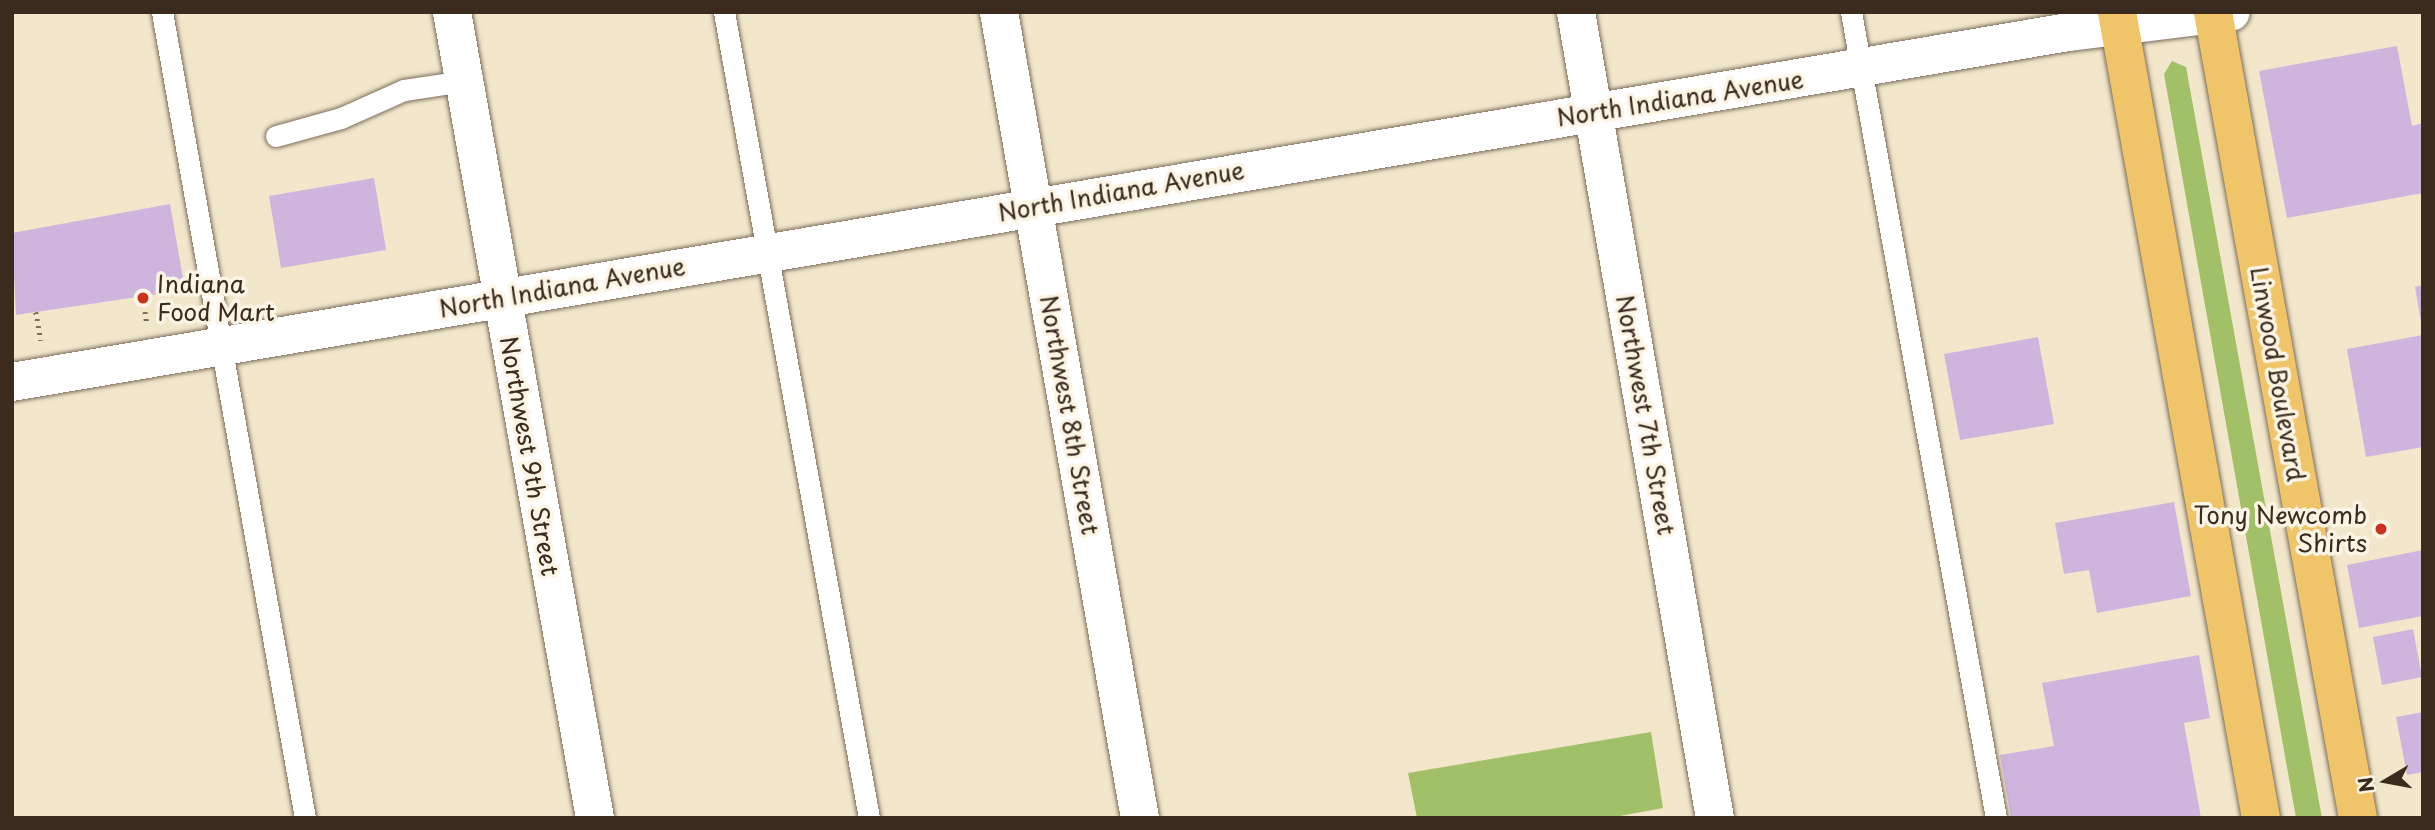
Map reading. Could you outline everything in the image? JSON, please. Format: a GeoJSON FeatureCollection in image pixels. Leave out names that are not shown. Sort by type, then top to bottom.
{"type":"FeatureCollection","features":[{"type":"Feature","properties":{"kind":"main road","name":"Linwood Boulevard"},"geometry":{"type":"LineString","coordinates":[[2219,13],[2358,818]]}},
{"type":"Feature","properties":{"kind":"main road"},"geometry":{"type":"LineString","coordinates":[[2118,19],[2261,818]]}},
{"type":"Feature","properties":{"kind":"street","name":"Northwest 9th Street"},"geometry":{"type":"LineString","coordinates":[[452,12],[595,818]]}},
{"type":"Feature","properties":{"kind":"street","name":"Northwest 8th Street"},"geometry":{"type":"LineString","coordinates":[[999,12],[1140,818]]}},
{"type":"Feature","properties":{"kind":"street","name":"Northwest 7th Street"},"geometry":{"type":"LineString","coordinates":[[1576,12],[1715,818]]}},
{"type":"Feature","properties":{"kind":"street","name":"North Indiana Avenue"},"geometry":{"type":"LineString","coordinates":[[12,382],[1034,205],[1861,67],[2118,19],[2219,13]]}},
{"type":"Feature","properties":{"kind":"lane"},"geometry":{"type":"LineString","coordinates":[[162,12],[305,818]]}},
{"type":"Feature","properties":{"kind":"lane"},"geometry":{"type":"LineString","coordinates":[[724,12],[869,818]]}},
{"type":"Feature","properties":{"kind":"lane"},"geometry":{"type":"LineString","coordinates":[[1851,12],[1996,818]]}},
{"type":"Feature","properties":{"kind":"lane"},"geometry":{"type":"LineString","coordinates":[[276,136],[341,118],[404,90],[464,81]]}},
{"type":"Feature","properties":{"kind":"green space"},"geometry":{"type":"Polygon","coordinates":[[[2172,61],[2186,67],[2322,818],[2296,818],[2164,74],[2172,61]]]}},
{"type":"Feature","properties":{"kind":"green space"},"geometry":{"type":"Polygon","coordinates":[[[1651,732],[1663,808],[1609,818],[1417,818],[1408,773],[1651,732]]]}},
{"type":"Feature","properties":{"kind":"building"},"geometry":{"type":"Polygon","coordinates":[[[2397,46],[2412,126],[2423,123],[2423,193],[2287,218],[2259,71],[2397,46]]]}},
{"type":"Feature","properties":{"kind":"building"},"geometry":{"type":"Polygon","coordinates":[[[374,178],[386,250],[281,268],[269,196],[374,178]]]}},
{"type":"Feature","properties":{"kind":"building"},"geometry":{"type":"Polygon","coordinates":[[[170,204],[185,290],[16,315],[12,233],[170,204]]]}},
{"type":"Feature","properties":{"kind":"building"},"geometry":{"type":"Polygon","coordinates":[[[2423,285],[2423,322],[2421,322],[2415,287],[2423,285]]]}},
{"type":"Feature","properties":{"kind":"building"},"geometry":{"type":"Polygon","coordinates":[[[2423,335],[2423,447],[2366,457],[2347,349],[2423,335]]]}},
{"type":"Feature","properties":{"kind":"building"},"geometry":{"type":"Polygon","coordinates":[[[2038,337],[2054,424],[1960,440],[1944,354],[2038,337]]]}},
{"type":"Feature","properties":{"kind":"building"},"geometry":{"type":"Polygon","coordinates":[[[2174,502],[2191,596],[2097,613],[2089,570],[2064,574],[2055,523],[2174,502]]]}},
{"type":"Feature","properties":{"kind":"building"},"geometry":{"type":"Polygon","coordinates":[[[2423,550],[2423,616],[2359,628],[2347,565],[2423,550]]]}},
{"type":"Feature","properties":{"kind":"building"},"geometry":{"type":"Polygon","coordinates":[[[2413,629],[2422,677],[2382,685],[2373,637],[2413,629]]]}},
{"type":"Feature","properties":{"kind":"building"},"geometry":{"type":"Polygon","coordinates":[[[2199,655],[2210,718],[2184,723],[2201,818],[2011,818],[2000,755],[2054,746],[2042,683],[2199,655]]]}},
{"type":"Feature","properties":{"kind":"building"},"geometry":{"type":"Polygon","coordinates":[[[2423,712],[2423,772],[2407,775],[2396,717],[2423,712]]]}},
{"type":"Feature","properties":{"kind":"place","name":"Indiana Food Mart"},"geometry":{"type":"Point","coordinates":[143,298]}},
{"type":"Feature","properties":{"kind":"place","name":"Tony Newcomb Shirts"},"geometry":{"type":"Point","coordinates":[2381,529]}}]}
